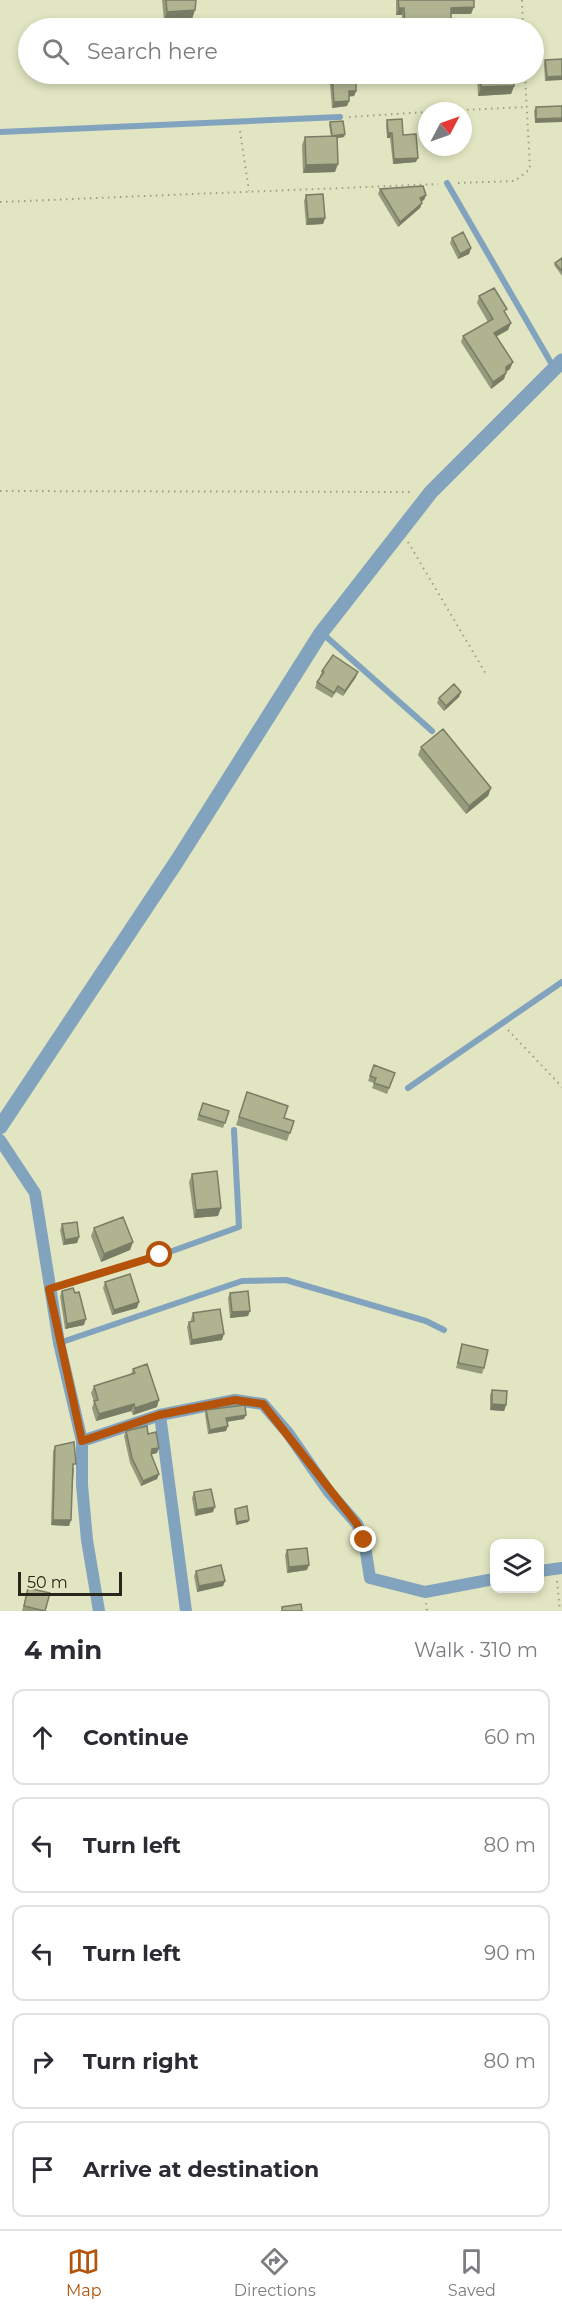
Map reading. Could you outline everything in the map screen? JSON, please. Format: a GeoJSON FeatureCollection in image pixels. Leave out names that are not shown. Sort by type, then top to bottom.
{"type":"FeatureCollection","features":[{"type":"Feature","properties":{"kind":"street"},"geometry":{"type":"LineString","coordinates":[[0,1127],[177,861],[321,633],[431,492],[558,365]]}},
{"type":"Feature","properties":{"kind":"street"},"geometry":{"type":"LineString","coordinates":[[0,1140],[35,1193],[59,1343],[82,1441],[82,1485],[87,1540],[99,1611]]}},
{"type":"Feature","properties":{"kind":"street"},"geometry":{"type":"LineString","coordinates":[[82,1441],[159,1415],[235,1400],[263,1404],[357,1524],[364,1540],[370,1578],[425,1592],[490,1580]]}},
{"type":"Feature","properties":{"kind":"street"},"geometry":{"type":"LineString","coordinates":[[159,1415],[186,1611]]}},
{"type":"Feature","properties":{"kind":"street"},"geometry":{"type":"LineString","coordinates":[[544,1570],[559,1568]]}},
{"type":"Feature","properties":{"kind":"lane"},"geometry":{"type":"LineString","coordinates":[[0,132],[340,117]]}},
{"type":"Feature","properties":{"kind":"lane"},"geometry":{"type":"LineString","coordinates":[[447,183],[558,365]]}},
{"type":"Feature","properties":{"kind":"lane"},"geometry":{"type":"LineString","coordinates":[[321,633],[432,731]]}},
{"type":"Feature","properties":{"kind":"lane"},"geometry":{"type":"LineString","coordinates":[[408,1088],[562,982]]}},
{"type":"Feature","properties":{"kind":"lane"},"geometry":{"type":"LineString","coordinates":[[49,1289],[160,1255],[239,1227],[234,1130]]}},
{"type":"Feature","properties":{"kind":"lane"},"geometry":{"type":"LineString","coordinates":[[59,1343],[242,1281],[286,1280],[426,1321],[444,1330]]}},
{"type":"Feature","properties":{"kind":"path"},"geometry":{"type":"LineString","coordinates":[[522,0],[523,18]]}},
{"type":"Feature","properties":{"kind":"path"},"geometry":{"type":"LineString","coordinates":[[0,202],[515,181],[530,169],[525,84]]}},
{"type":"Feature","properties":{"kind":"path"},"geometry":{"type":"LineString","coordinates":[[472,110],[526,107]]}},
{"type":"Feature","properties":{"kind":"path"},"geometry":{"type":"LineString","coordinates":[[240,129],[249,192]]}},
{"type":"Feature","properties":{"kind":"path"},"geometry":{"type":"LineString","coordinates":[[0,491],[431,492]]}},
{"type":"Feature","properties":{"kind":"path"},"geometry":{"type":"LineString","coordinates":[[401,529],[486,674]]}},
{"type":"Feature","properties":{"kind":"path"},"geometry":{"type":"LineString","coordinates":[[502,1023],[562,1087]]}},
{"type":"Feature","properties":{"kind":"path"},"geometry":{"type":"LineString","coordinates":[[559,1568],[560,1611]]}},
{"type":"Feature","properties":{"kind":"building"},"geometry":{"type":"Polygon","coordinates":[[[166,0],[196,0],[195,10],[167,12],[166,0]]]}},
{"type":"Feature","properties":{"kind":"building"},"geometry":{"type":"Polygon","coordinates":[[[398,0],[474,0],[474,7],[451,8],[451,18],[405,18],[404,8],[399,8],[398,0]]]}},
{"type":"Feature","properties":{"kind":"building"},"geometry":{"type":"Polygon","coordinates":[[[562,59],[562,76],[547,77],[545,60],[562,59]]]}},
{"type":"Feature","properties":{"kind":"building"},"geometry":{"type":"Polygon","coordinates":[[[333,84],[356,84],[356,91],[349,91],[349,101],[334,102],[333,84]]]}},
{"type":"Feature","properties":{"kind":"building"},"geometry":{"type":"Polygon","coordinates":[[[481,84],[514,84],[514,86],[481,87],[481,84]]]}},
{"type":"Feature","properties":{"kind":"building"},"geometry":{"type":"Polygon","coordinates":[[[562,106],[562,118],[536,119],[536,107],[562,106]]]}},
{"type":"Feature","properties":{"kind":"building"},"geometry":{"type":"Polygon","coordinates":[[[402,119],[403,135],[416,134],[418,158],[394,159],[392,133],[388,133],[387,120],[402,119]]]}},
{"type":"Feature","properties":{"kind":"building"},"geometry":{"type":"Polygon","coordinates":[[[343,121],[345,134],[332,136],[330,122],[343,121]]]}},
{"type":"Feature","properties":{"kind":"building"},"geometry":{"type":"Polygon","coordinates":[[[337,136],[338,164],[306,165],[305,137],[337,136]]]}},
{"type":"Feature","properties":{"kind":"building"},"geometry":{"type":"Polygon","coordinates":[[[423,186],[426,195],[420,198],[422,203],[400,222],[380,189],[423,186]]]}},
{"type":"Feature","properties":{"kind":"building"},"geometry":{"type":"Polygon","coordinates":[[[323,194],[325,218],[308,219],[306,195],[323,194]]]}},
{"type":"Feature","properties":{"kind":"building"},"geometry":{"type":"Polygon","coordinates":[[[463,232],[471,248],[460,254],[452,238],[463,232]]]}},
{"type":"Feature","properties":{"kind":"building"},"geometry":{"type":"Polygon","coordinates":[[[562,258],[562,271],[555,263],[562,258]]]}},
{"type":"Feature","properties":{"kind":"building"},"geometry":{"type":"Polygon","coordinates":[[[494,288],[507,309],[504,311],[511,323],[494,333],[513,362],[506,367],[506,373],[493,382],[463,336],[493,319],[479,296],[494,288]]]}},
{"type":"Feature","properties":{"kind":"building"},"geometry":{"type":"Polygon","coordinates":[[[333,655],[358,672],[345,691],[338,686],[334,693],[317,682],[333,655]]]}},
{"type":"Feature","properties":{"kind":"building"},"geometry":{"type":"Polygon","coordinates":[[[454,684],[461,692],[446,706],[439,698],[454,684]]]}},
{"type":"Feature","properties":{"kind":"building"},"geometry":{"type":"Polygon","coordinates":[[[443,729],[491,788],[469,806],[421,747],[443,729]]]}},
{"type":"Feature","properties":{"kind":"building"},"geometry":{"type":"Polygon","coordinates":[[[374,1065],[395,1073],[389,1088],[374,1083],[376,1078],[370,1076],[374,1065]]]}},
{"type":"Feature","properties":{"kind":"building"},"geometry":{"type":"Polygon","coordinates":[[[247,1092],[288,1106],[284,1118],[294,1121],[290,1133],[239,1117],[247,1092]]]}},
{"type":"Feature","properties":{"kind":"building"},"geometry":{"type":"Polygon","coordinates":[[[203,1103],[229,1111],[225,1123],[199,1115],[203,1103]]]}},
{"type":"Feature","properties":{"kind":"building"},"geometry":{"type":"Polygon","coordinates":[[[217,1171],[221,1208],[196,1210],[192,1174],[217,1171]]]}},
{"type":"Feature","properties":{"kind":"building"},"geometry":{"type":"Polygon","coordinates":[[[123,1217],[133,1242],[104,1254],[94,1228],[123,1217]]]}},
{"type":"Feature","properties":{"kind":"building"},"geometry":{"type":"Polygon","coordinates":[[[77,1222],[79,1237],[65,1240],[62,1224],[77,1222]]]}},
{"type":"Feature","properties":{"kind":"building"},"geometry":{"type":"Polygon","coordinates":[[[130,1274],[139,1302],[114,1310],[105,1282],[130,1274]]]}},
{"type":"Feature","properties":{"kind":"building"},"geometry":{"type":"Polygon","coordinates":[[[73,1288],[75,1293],[79,1292],[86,1319],[67,1324],[62,1291],[73,1288]]]}},
{"type":"Feature","properties":{"kind":"building"},"geometry":{"type":"Polygon","coordinates":[[[248,1291],[250,1311],[232,1312],[230,1293],[248,1291]]]}},
{"type":"Feature","properties":{"kind":"building"},"geometry":{"type":"Polygon","coordinates":[[[220,1309],[224,1334],[192,1340],[189,1322],[194,1321],[193,1313],[220,1309]]]}},
{"type":"Feature","properties":{"kind":"building"},"geometry":{"type":"Polygon","coordinates":[[[462,1344],[488,1350],[484,1368],[458,1363],[462,1344]]]}},
{"type":"Feature","properties":{"kind":"building"},"geometry":{"type":"Polygon","coordinates":[[[147,1364],[159,1400],[135,1408],[134,1404],[99,1414],[94,1401],[98,1400],[94,1386],[135,1373],[133,1369],[147,1364]]]}},
{"type":"Feature","properties":{"kind":"building"},"geometry":{"type":"Polygon","coordinates":[[[492,1390],[507,1391],[506,1405],[492,1404],[492,1390]]]}},
{"type":"Feature","properties":{"kind":"building"},"geometry":{"type":"Polygon","coordinates":[[[245,1405],[246,1415],[226,1418],[228,1426],[210,1430],[206,1410],[245,1405]]]}},
{"type":"Feature","properties":{"kind":"building"},"geometry":{"type":"Polygon","coordinates":[[[147,1426],[148,1434],[156,1432],[159,1448],[152,1449],[151,1454],[159,1474],[143,1481],[132,1458],[126,1431],[147,1426]]]}},
{"type":"Feature","properties":{"kind":"building"},"geometry":{"type":"Polygon","coordinates":[[[74,1442],[76,1464],[73,1464],[71,1520],[53,1520],[55,1446],[74,1442]]]}},
{"type":"Feature","properties":{"kind":"building"},"geometry":{"type":"Polygon","coordinates":[[[211,1489],[215,1507],[197,1510],[194,1492],[211,1489]]]}},
{"type":"Feature","properties":{"kind":"building"},"geometry":{"type":"Polygon","coordinates":[[[247,1506],[249,1520],[237,1522],[235,1509],[247,1506]]]}},
{"type":"Feature","properties":{"kind":"building"},"geometry":{"type":"Polygon","coordinates":[[[307,1548],[309,1565],[289,1567],[287,1550],[307,1548]]]}},
{"type":"Feature","properties":{"kind":"building"},"geometry":{"type":"Polygon","coordinates":[[[221,1565],[225,1581],[199,1586],[196,1571],[221,1565]]]}},
{"type":"Feature","properties":{"kind":"building"},"geometry":{"type":"Polygon","coordinates":[[[28,1588],[50,1593],[45,1611],[24,1606],[28,1588]]]}},
{"type":"Feature","properties":{"kind":"building"},"geometry":{"type":"Polygon","coordinates":[[[301,1604],[302,1611],[282,1611],[282,1607],[301,1604]]]}},
{"type":"Feature","properties":{"kind":"route"},"geometry":{"type":"LineString","coordinates":[[160,1255],[49,1289],[82,1441],[159,1415],[235,1400],[263,1404],[288,1433],[329,1492],[357,1524],[364,1540]]}}]}
